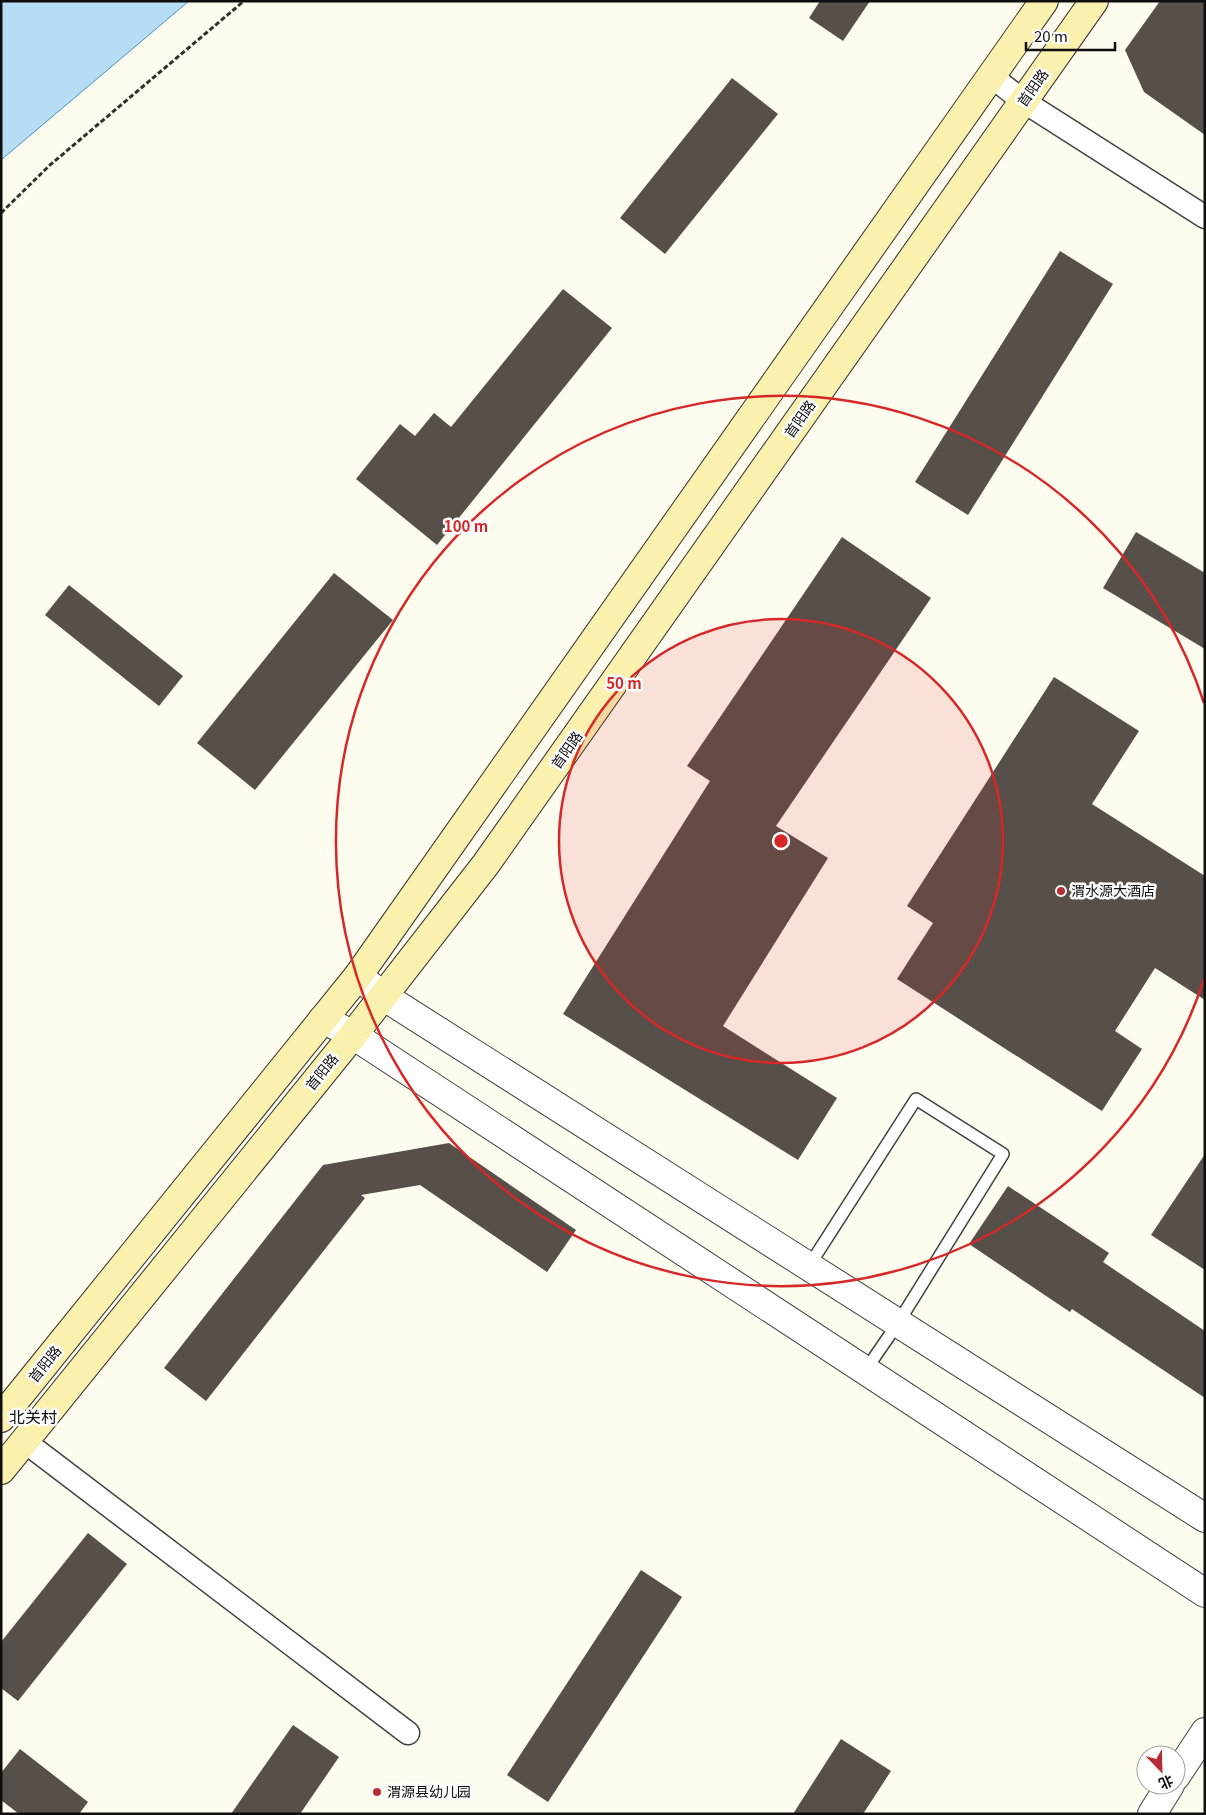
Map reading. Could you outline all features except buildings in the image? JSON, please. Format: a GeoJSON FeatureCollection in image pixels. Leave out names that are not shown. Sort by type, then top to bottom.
{"type":"FeatureCollection","features":[{"type":"Feature","properties":{"kind":"main road","name":"首阳路"},"geometry":{"type":"LineString","coordinates":[[1,1418],[358,976],[1044,1]]}},
{"type":"Feature","properties":{"kind":"main road","name":"首阳路"},"geometry":{"type":"LineString","coordinates":[[1,1470],[353,1034],[486,864],[1094,1]]}},
{"type":"Feature","properties":{"kind":"street"},"geometry":{"type":"LineString","coordinates":[[991,76],[1023,101],[1205,217]]}},
{"type":"Feature","properties":{"kind":"street"},"geometry":{"type":"LineString","coordinates":[[358,976],[383,996],[1205,1518]]}},
{"type":"Feature","properties":{"kind":"street"},"geometry":{"type":"LineString","coordinates":[[323,1019],[353,1034],[1205,1594]]}},
{"type":"Feature","properties":{"kind":"street"},"geometry":{"type":"LineString","coordinates":[[24,1441],[408,1733]]}},
{"type":"Feature","properties":{"kind":"street"},"geometry":{"type":"LineString","coordinates":[[1186,1761],[1205,1732]]}},
{"type":"Feature","properties":{"kind":"street"},"geometry":{"type":"LineString","coordinates":[[1152,1814],[1164,1795]]}},
{"type":"Feature","properties":{"kind":"lane"},"geometry":{"type":"LineString","coordinates":[[809,1266],[916,1099],[1003,1154],[898,1323],[865,1371]]}},
{"type":"Feature","properties":{"kind":"path"},"geometry":{"type":"LineString","coordinates":[[1,213],[50,165],[244,1]]}},
{"type":"Feature","properties":{"kind":"water"},"geometry":{"type":"Polygon","coordinates":[[[1,1],[189,1],[1,160],[1,1]]]}},
{"type":"Feature","properties":{"kind":"place","name":"渭水源大酒店"},"geometry":{"type":"Point","coordinates":[1061,891]}},
{"type":"Feature","properties":{"kind":"place","name":"渭源县幼儿园"},"geometry":{"type":"Point","coordinates":[377,1792]}},
{"type":"Feature","properties":{"kind":"district","name":"北关村"},"geometry":{"type":"Point","coordinates":[33,1417]}}]}
